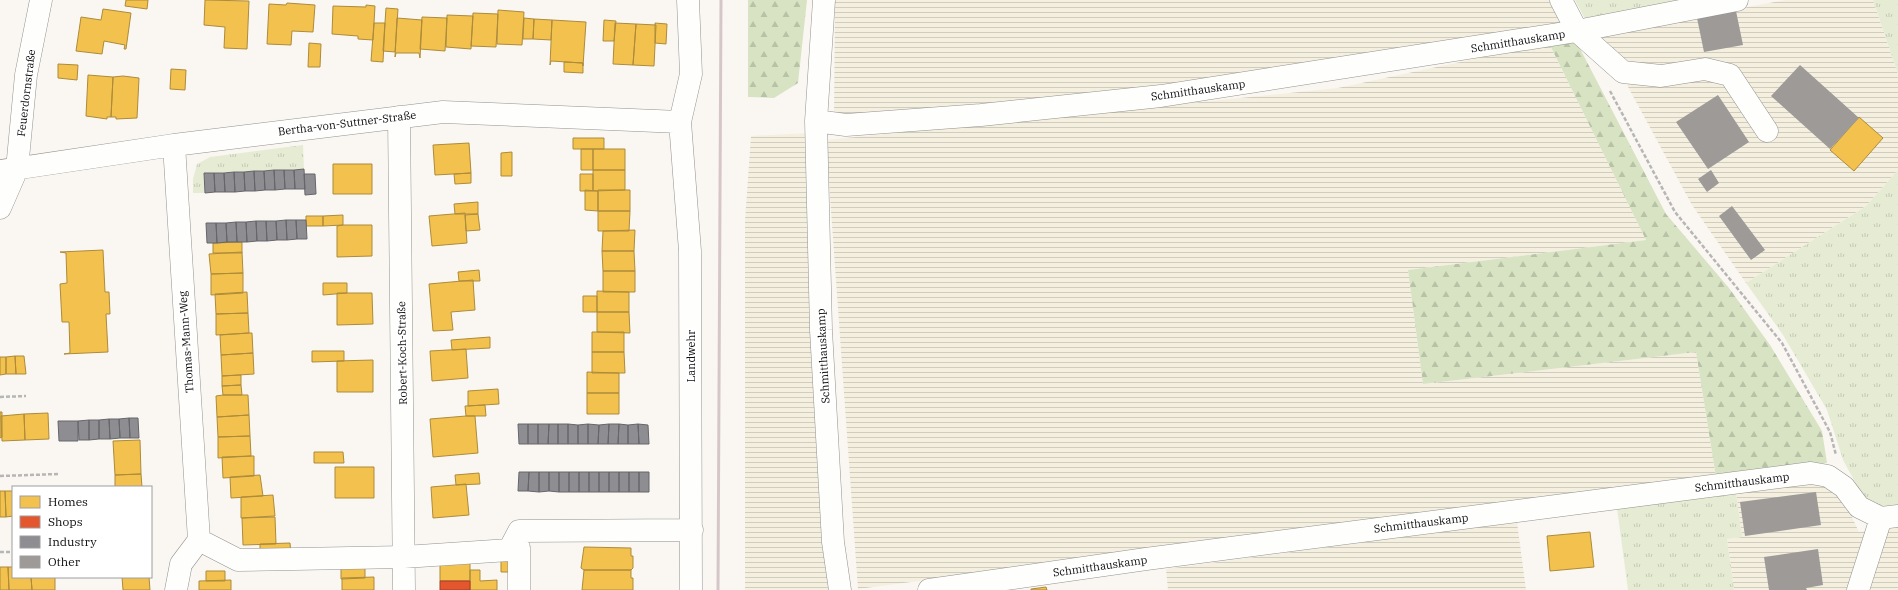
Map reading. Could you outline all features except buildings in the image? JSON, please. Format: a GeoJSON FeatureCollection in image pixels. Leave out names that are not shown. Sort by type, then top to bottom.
{"type":"FeatureCollection","features":[{"type":"Feature","properties":{"kind":"street","name":"Feuerdornstraße"},"geometry":{"type":"LineString","coordinates":[[0,208],[9,170],[41,0]]}},
{"type":"Feature","properties":{"kind":"street","name":"Landwehr"},"geometry":{"type":"LineString","coordinates":[[688,0],[691,74],[680,122],[690,251],[692,590]]}},
{"type":"Feature","properties":{"kind":"street","name":"Schmitthauskamp"},"geometry":{"type":"LineString","coordinates":[[824,0],[816,121],[821,330],[833,542],[840,590]]}},
{"type":"Feature","properties":{"kind":"street","name":"Schmitthauskamp"},"geometry":{"type":"LineString","coordinates":[[1561,0],[1577,31]]}},
{"type":"Feature","properties":{"kind":"street","name":"Schmitthauskamp"},"geometry":{"type":"LineString","coordinates":[[816,121],[846,125],[980,115],[1161,96],[1577,31],[1737,0]]}},
{"type":"Feature","properties":{"kind":"street"},"geometry":{"type":"LineString","coordinates":[[1577,31],[1623,72],[1661,76],[1705,69],[1730,75],[1768,131]]}},
{"type":"Feature","properties":{"kind":"street","name":"Bertha-von-Suttner-Straße"},"geometry":{"type":"LineString","coordinates":[[9,170],[174,145],[443,112],[680,122]]}},
{"type":"Feature","properties":{"kind":"street","name":"Robert-Koch-Straße"},"geometry":{"type":"LineString","coordinates":[[399,117],[404,590]]}},
{"type":"Feature","properties":{"kind":"street","name":"Thomas-Mann-Weg"},"geometry":{"type":"LineString","coordinates":[[174,145],[199,540]]}},
{"type":"Feature","properties":{"kind":"street","name":"Schmitthauskamp"},"geometry":{"type":"LineString","coordinates":[[929,590],[1154,558],[1811,473],[1828,476],[1844,486],[1859,507],[1890,517]]}},
{"type":"Feature","properties":{"kind":"street"},"geometry":{"type":"LineString","coordinates":[[1858,590],[1890,517]]}},
{"type":"Feature","properties":{"kind":"street"},"geometry":{"type":"LineString","coordinates":[[176,590],[181,564],[199,540],[238,560],[404,557],[509,550],[519,531],[692,530]]}},
{"type":"Feature","properties":{"kind":"street"},"geometry":{"type":"LineString","coordinates":[[513,543],[518,548],[519,590]]}},
{"type":"Feature","properties":{"kind":"path"},"geometry":{"type":"LineString","coordinates":[[1608,87],[1675,212],[1782,343],[1830,432],[1844,486]]}},
{"type":"Feature","properties":{"kind":"path"},"geometry":{"type":"LineString","coordinates":[[0,396],[26,396]]}},
{"type":"Feature","properties":{"kind":"path"},"geometry":{"type":"LineString","coordinates":[[0,476],[59,474]]}},
{"type":"Feature","properties":{"kind":"path"},"geometry":{"type":"LineString","coordinates":[[0,552],[12,552]]}},
{"type":"Feature","properties":{"kind":"shaded area"},"geometry":{"type":"Polygon","coordinates":[[[835,0],[1553,0],[1564,22],[1162,87],[834,119],[835,0]]]}},
{"type":"Feature","properties":{"kind":"shaded area"},"geometry":{"type":"Polygon","coordinates":[[[1785,0],[1873,0],[1898,74],[1898,170],[1866,206],[1746,283],[1692,205],[1621,74],[1591,36],[1785,0]]]}},
{"type":"Feature","properties":{"kind":"shaded area"},"geometry":{"type":"Polygon","coordinates":[[[1549,43],[1646,240],[1408,270],[1423,384],[1696,352],[1716,477],[858,589],[826,140],[1338,88],[1549,43]]]}},
{"type":"Feature","properties":{"kind":"shaded area"},"geometry":{"type":"Polygon","coordinates":[[[808,133],[834,590],[745,590],[745,221],[751,136],[808,133]]]}},
{"type":"Feature","properties":{"kind":"shaded area"},"geometry":{"type":"Polygon","coordinates":[[[1810,482],[1826,484],[1840,492],[1859,532],[1898,527],[1898,590],[1734,590],[1727,539],[1742,537],[1736,492],[1810,482]]]}},
{"type":"Feature","properties":{"kind":"shaded area"},"geometry":{"type":"Polygon","coordinates":[[[1517,522],[1526,590],[1168,590],[1166,569],[1517,522]]]}},
{"type":"Feature","properties":{"kind":"green space"},"geometry":{"type":"Polygon","coordinates":[[[748,0],[807,0],[798,83],[774,98],[748,97],[748,0]]]}},
{"type":"Feature","properties":{"kind":"green space"},"geometry":{"type":"Polygon","coordinates":[[[1575,0],[1694,0],[1585,19],[1575,0]]]}},
{"type":"Feature","properties":{"kind":"green space"},"geometry":{"type":"Polygon","coordinates":[[[1873,0],[1898,0],[1898,74],[1873,0]]]}},
{"type":"Feature","properties":{"kind":"green space"},"geometry":{"type":"Polygon","coordinates":[[[1575,39],[1666,214],[1729,288],[1770,345],[1822,431],[1827,463],[1716,477],[1696,352],[1423,384],[1408,270],[1646,240],[1549,43],[1575,39]]]}},
{"type":"Feature","properties":{"kind":"green space"},"geometry":{"type":"Polygon","coordinates":[[[303,145],[304,169],[204,173],[205,193],[193,193],[193,179],[197,164],[210,157],[303,145]]]}},
{"type":"Feature","properties":{"kind":"green space"},"geometry":{"type":"Polygon","coordinates":[[[1898,170],[1898,510],[1879,510],[1866,502],[1843,460],[1827,410],[1783,335],[1746,283],[1866,206],[1898,170]]]}},
{"type":"Feature","properties":{"kind":"green space"},"geometry":{"type":"Polygon","coordinates":[[[1736,492],[1742,537],[1727,539],[1734,590],[1628,590],[1617,508],[1736,492]]]}},
{"type":"Feature","properties":{"kind":"railway"},"geometry":{"type":"LineString","coordinates":[[718,590],[721,0]]}}]}
